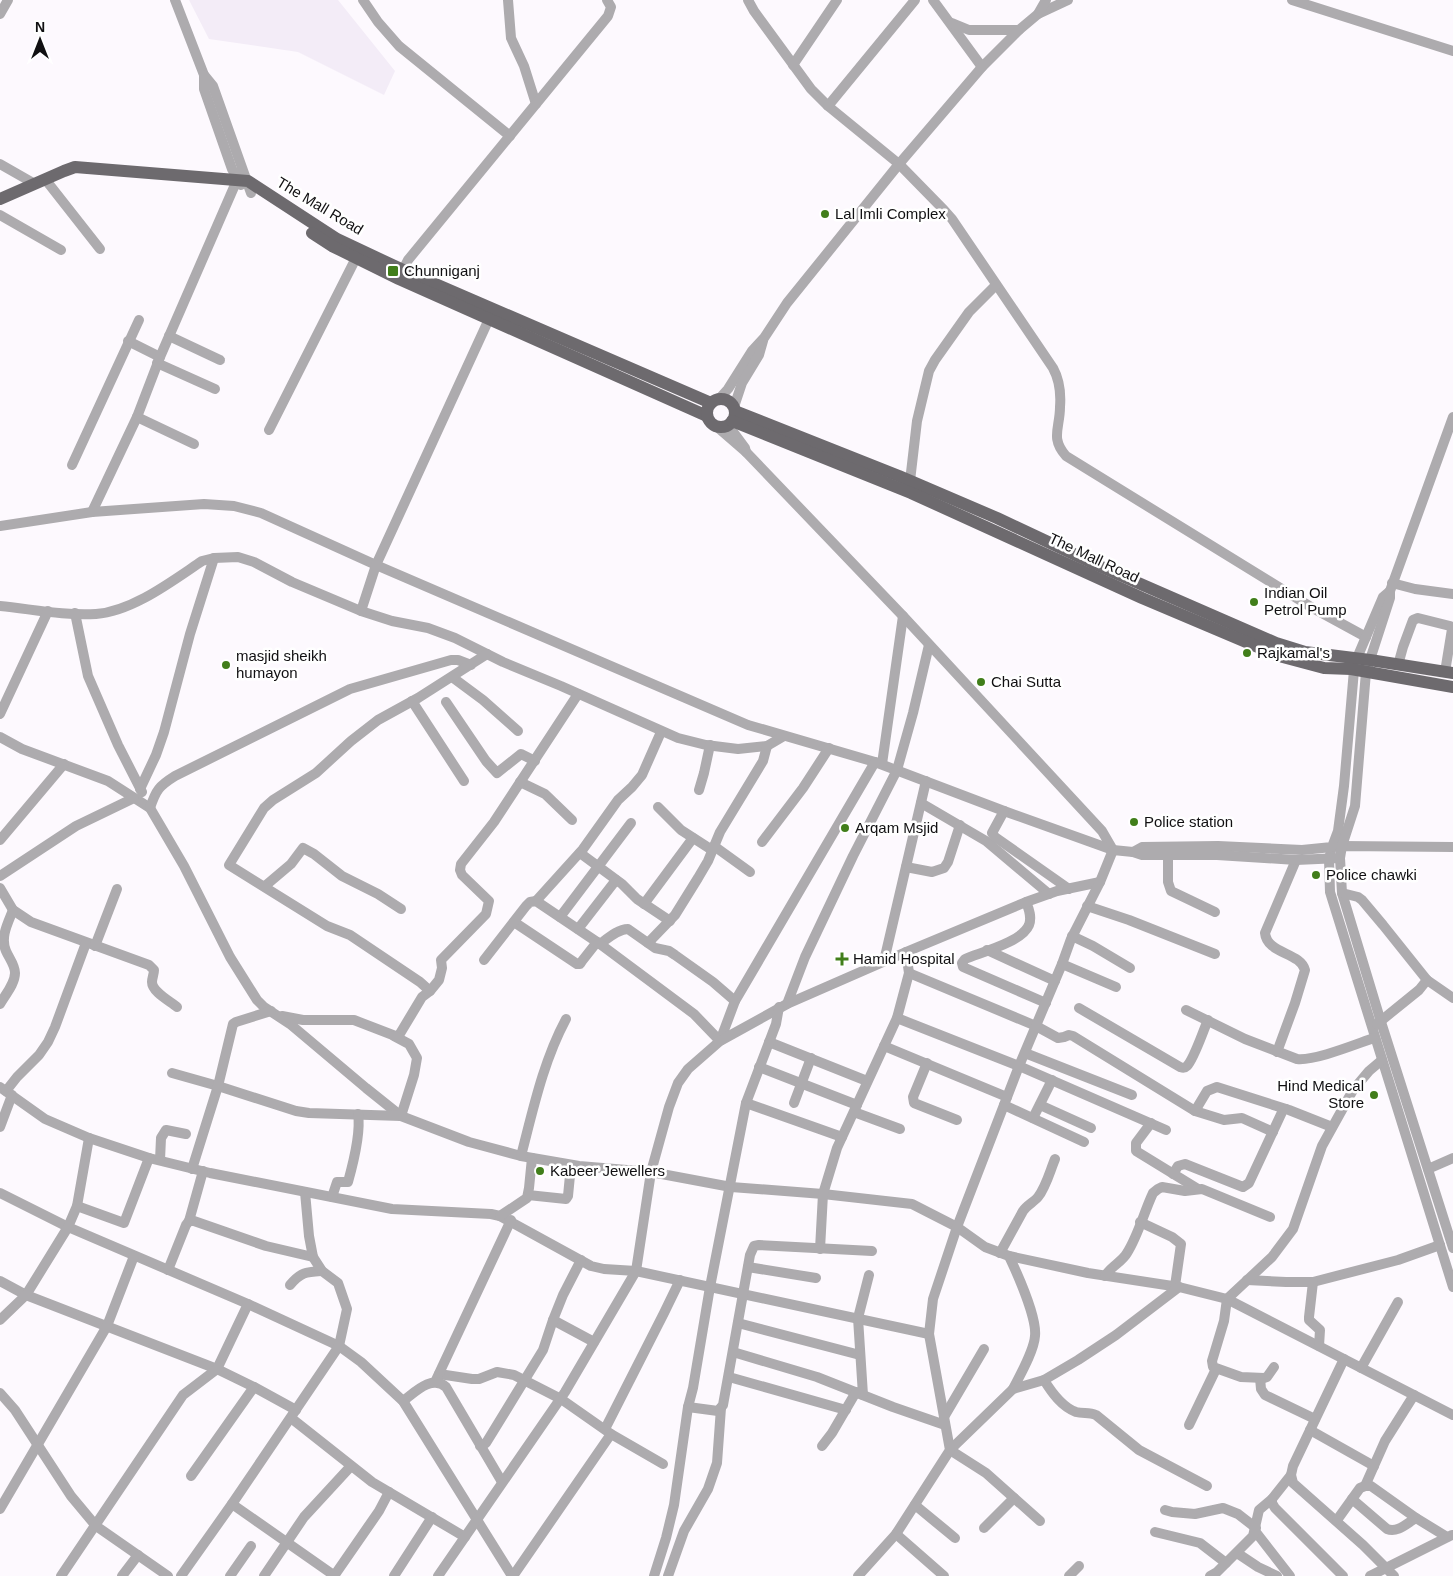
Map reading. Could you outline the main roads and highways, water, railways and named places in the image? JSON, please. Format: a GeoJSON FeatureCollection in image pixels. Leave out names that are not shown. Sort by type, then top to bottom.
{"type":"FeatureCollection","features":[{"type":"Feature","properties":{"kind":"main road","name":"The Mall Road"},"geometry":{"type":"LineString","coordinates":[[0,199],[75,167],[243,186],[401,274],[489,319],[725,418],[905,482],[1012,532],[1097,565],[1214,622],[1305,652],[1453,688]]}},
{"type":"Feature","properties":{"kind":"main road","name":"The Mall Road"},"geometry":{"type":"LineString","coordinates":[[243,186],[332,246],[356,258],[401,274],[715,401],[728,400],[725,418]]}},
{"type":"Feature","properties":{"kind":"main road"},"geometry":{"type":"LineString","coordinates":[[715,401],[708,407],[725,418]]}},
{"type":"Feature","properties":{"kind":"main road","name":"The Mall Road"},"geometry":{"type":"LineString","coordinates":[[1362,665],[1398,665],[1449,673]]}},
{"type":"Feature","properties":{"kind":"place","name":"Lal Imli Complex"},"geometry":{"type":"Point","coordinates":[825,214]}},
{"type":"Feature","properties":{"kind":"place","name":"Chunniganj"},"geometry":{"type":"Point","coordinates":[393,271]}},
{"type":"Feature","properties":{"kind":"place","name":"Indian Oil Petrol Pump"},"geometry":{"type":"Point","coordinates":[1254,602]}},
{"type":"Feature","properties":{"kind":"place","name":"Rajkamal's"},"geometry":{"type":"Point","coordinates":[1247,653]}},
{"type":"Feature","properties":{"kind":"place","name":"masjid sheikh humayon"},"geometry":{"type":"Point","coordinates":[226,665]}},
{"type":"Feature","properties":{"kind":"place","name":"Chai Sutta"},"geometry":{"type":"Point","coordinates":[981,682]}},
{"type":"Feature","properties":{"kind":"place","name":"Police station"},"geometry":{"type":"Point","coordinates":[1134,822]}},
{"type":"Feature","properties":{"kind":"place","name":"Arqam Msjid"},"geometry":{"type":"Point","coordinates":[845,828]}},
{"type":"Feature","properties":{"kind":"place","name":"Police chawki"},"geometry":{"type":"Point","coordinates":[1316,875]}},
{"type":"Feature","properties":{"kind":"place","name":"Hamid Hospital"},"geometry":{"type":"Point","coordinates":[842,959]}},
{"type":"Feature","properties":{"kind":"place","name":"Hind Medical Store"},"geometry":{"type":"Point","coordinates":[1374,1095]}},
{"type":"Feature","properties":{"kind":"place","name":"Kabeer Jewellers"},"geometry":{"type":"Point","coordinates":[540,1171]}}]}
